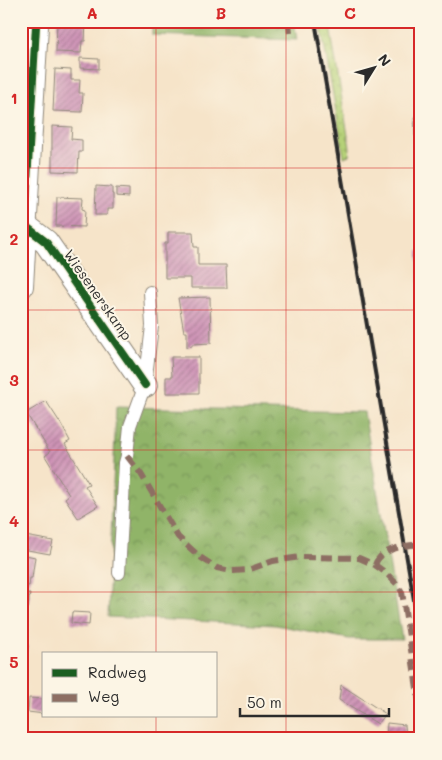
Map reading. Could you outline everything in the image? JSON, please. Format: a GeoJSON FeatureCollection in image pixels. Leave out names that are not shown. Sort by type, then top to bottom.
{"type":"FeatureCollection","features":[{"type":"Feature","properties":{"kind":"street"},"geometry":{"type":"LineString","coordinates":[[21,286],[36,26]]}},
{"type":"Feature","properties":{"kind":"street","name":"Wiesenerskamp"},"geometry":{"type":"LineString","coordinates":[[24,225],[46,242],[144,385]]}},
{"type":"Feature","properties":{"kind":"lane"},"geometry":{"type":"LineString","coordinates":[[119,573],[125,463],[130,426],[144,385],[152,326],[150,292]]}},
{"type":"Feature","properties":{"kind":"green space"},"geometry":{"type":"Polygon","coordinates":[[[152,21],[294,21],[297,40],[152,35],[152,21]]]}},
{"type":"Feature","properties":{"kind":"green space"},"geometry":{"type":"Polygon","coordinates":[[[320,21],[329,21],[350,148],[349,155],[344,157],[320,21]]]}},
{"type":"Feature","properties":{"kind":"green space"},"geometry":{"type":"Polygon","coordinates":[[[116,407],[364,412],[402,639],[349,639],[276,625],[108,617],[116,407]]]}},
{"type":"Feature","properties":{"kind":"building"},"geometry":{"type":"Polygon","coordinates":[[[57,21],[86,21],[85,41],[82,41],[81,53],[56,52],[57,21]]]}},
{"type":"Feature","properties":{"kind":"building"},"geometry":{"type":"Polygon","coordinates":[[[80,58],[99,59],[99,69],[80,68],[80,58]]]}},
{"type":"Feature","properties":{"kind":"building"},"geometry":{"type":"Polygon","coordinates":[[[55,69],[71,70],[71,80],[80,80],[79,93],[83,93],[82,112],[53,111],[55,69]]]}},
{"type":"Feature","properties":{"kind":"building"},"geometry":{"type":"Polygon","coordinates":[[[421,116],[421,136],[415,136],[414,117],[421,116]]]}},
{"type":"Feature","properties":{"kind":"building"},"geometry":{"type":"Polygon","coordinates":[[[52,126],[72,127],[71,139],[82,140],[78,172],[52,171],[52,126]]]}},
{"type":"Feature","properties":{"kind":"building"},"geometry":{"type":"Polygon","coordinates":[[[96,186],[112,187],[113,209],[107,209],[107,215],[95,215],[96,186]]]}},
{"type":"Feature","properties":{"kind":"building"},"geometry":{"type":"Polygon","coordinates":[[[116,188],[129,189],[129,197],[116,196],[116,188]]]}},
{"type":"Feature","properties":{"kind":"building"},"geometry":{"type":"Polygon","coordinates":[[[57,197],[83,198],[82,209],[85,210],[84,227],[56,226],[57,197]]]}},
{"type":"Feature","properties":{"kind":"building"},"geometry":{"type":"Polygon","coordinates":[[[168,232],[193,232],[194,247],[198,247],[198,265],[226,265],[227,288],[191,288],[191,278],[165,278],[165,243],[168,243],[168,232]]]}},
{"type":"Feature","properties":{"kind":"building"},"geometry":{"type":"Polygon","coordinates":[[[418,251],[421,251],[421,283],[418,283],[418,251]]]}},
{"type":"Feature","properties":{"kind":"building"},"geometry":{"type":"Polygon","coordinates":[[[210,297],[211,343],[192,344],[192,346],[187,347],[187,332],[184,332],[178,298],[210,297]]]}},
{"type":"Feature","properties":{"kind":"building"},"geometry":{"type":"Polygon","coordinates":[[[171,357],[199,357],[199,393],[166,393],[166,377],[172,377],[171,357]]]}},
{"type":"Feature","properties":{"kind":"building"},"geometry":{"type":"Polygon","coordinates":[[[46,401],[70,441],[65,444],[89,484],[85,486],[98,506],[78,518],[65,498],[69,495],[45,456],[50,452],[26,413],[46,401]]]}},
{"type":"Feature","properties":{"kind":"building"},"geometry":{"type":"Polygon","coordinates":[[[25,536],[53,541],[50,554],[22,549],[25,536]]]}},
{"type":"Feature","properties":{"kind":"building"},"geometry":{"type":"Polygon","coordinates":[[[21,554],[35,557],[29,586],[21,585],[21,554]]]}},
{"type":"Feature","properties":{"kind":"building"},"geometry":{"type":"Polygon","coordinates":[[[21,593],[30,594],[28,608],[21,606],[21,593]]]}},
{"type":"Feature","properties":{"kind":"building"},"geometry":{"type":"Polygon","coordinates":[[[72,612],[90,613],[89,625],[71,623],[72,612]]]}},
{"type":"Feature","properties":{"kind":"building"},"geometry":{"type":"Polygon","coordinates":[[[21,645],[28,646],[22,673],[21,672],[21,645]]]}},
{"type":"Feature","properties":{"kind":"building"},"geometry":{"type":"Polygon","coordinates":[[[341,685],[386,714],[378,724],[339,700],[341,685]]]}},
{"type":"Feature","properties":{"kind":"building"},"geometry":{"type":"Polygon","coordinates":[[[29,698],[42,699],[42,714],[28,712],[29,698]]]}},
{"type":"Feature","properties":{"kind":"building"},"geometry":{"type":"Polygon","coordinates":[[[387,723],[405,725],[406,739],[386,739],[387,723]]]}},
{"type":"Feature","properties":{"kind":"railway"},"geometry":{"type":"LineString","coordinates":[[315,21],[421,641]]}},
{"type":"Feature","properties":{"kind":"marked path"},"geometry":{"type":"LineString","coordinates":[[289,21],[290,34]]}},
{"type":"Feature","properties":{"kind":"marked path"},"geometry":{"type":"LineString","coordinates":[[127,456],[141,474],[178,537],[200,557],[217,568],[231,571],[248,570],[273,561],[300,557],[359,558],[375,565],[386,573],[402,592],[421,714]]}},
{"type":"Feature","properties":{"kind":"marked path"},"geometry":{"type":"LineString","coordinates":[[375,565],[383,555],[393,549],[410,545],[421,545]]}},
{"type":"Feature","properties":{"kind":"cycle path"},"geometry":{"type":"LineString","coordinates":[[21,286],[36,26]]}},
{"type":"Feature","properties":{"kind":"cycle path"},"geometry":{"type":"LineString","coordinates":[[24,225],[46,242],[145,385]]}}]}
